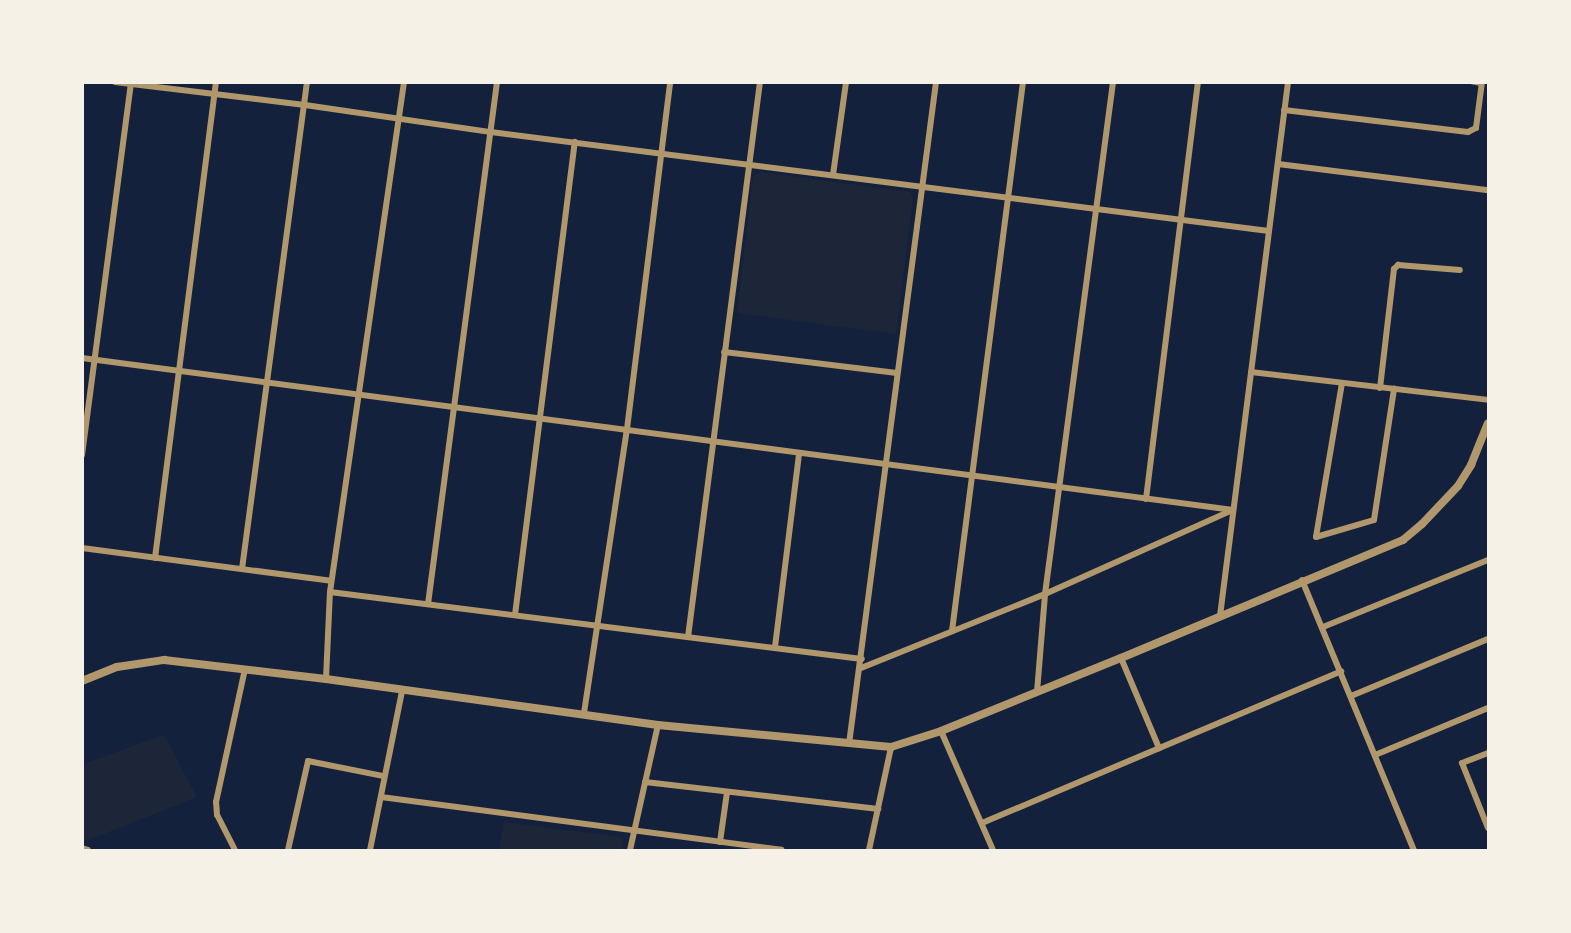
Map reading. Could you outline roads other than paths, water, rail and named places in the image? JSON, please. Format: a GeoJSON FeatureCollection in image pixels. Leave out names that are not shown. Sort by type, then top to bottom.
{"type":"FeatureCollection","features":[{"type":"Feature","properties":{"kind":"street"},"geometry":{"type":"LineString","coordinates":[[115,82],[1269,231]]}},
{"type":"Feature","properties":{"kind":"street"},"geometry":{"type":"LineString","coordinates":[[155,558],[216,82]]}},
{"type":"Feature","properties":{"kind":"street"},"geometry":{"type":"LineString","coordinates":[[242,570],[307,82]]}},
{"type":"Feature","properties":{"kind":"street"},"geometry":{"type":"LineString","coordinates":[[326,679],[331,582],[404,82]]}},
{"type":"Feature","properties":{"kind":"street"},"geometry":{"type":"LineString","coordinates":[[428,604],[496,82]]}},
{"type":"Feature","properties":{"kind":"street"},"geometry":{"type":"LineString","coordinates":[[584,713],[627,429],[670,82]]}},
{"type":"Feature","properties":{"kind":"street"},"geometry":{"type":"LineString","coordinates":[[688,637],[760,82]]}},
{"type":"Feature","properties":{"kind":"street"},"geometry":{"type":"LineString","coordinates":[[833,175],[846,82]]}},
{"type":"Feature","properties":{"kind":"street"},"geometry":{"type":"LineString","coordinates":[[849,744],[861,668],[936,82]]}},
{"type":"Feature","properties":{"kind":"street"},"geometry":{"type":"LineString","coordinates":[[952,631],[1023,82]]}},
{"type":"Feature","properties":{"kind":"street"},"geometry":{"type":"LineString","coordinates":[[1037,692],[1045,594],[1098,209],[1113,82]]}},
{"type":"Feature","properties":{"kind":"street"},"geometry":{"type":"LineString","coordinates":[[1146,499],[1198,82]]}},
{"type":"Feature","properties":{"kind":"street"},"geometry":{"type":"LineString","coordinates":[[1220,616],[1288,82]]}},
{"type":"Feature","properties":{"kind":"street"},"geometry":{"type":"LineString","coordinates":[[1284,110],[1468,132],[1476,128],[1482,83]]}},
{"type":"Feature","properties":{"kind":"street"},"geometry":{"type":"LineString","coordinates":[[82,455],[131,84]]}},
{"type":"Feature","properties":{"kind":"street"},"geometry":{"type":"LineString","coordinates":[[515,615],[574,142]]}},
{"type":"Feature","properties":{"kind":"street"},"geometry":{"type":"LineString","coordinates":[[1278,164],[1488,190]]}},
{"type":"Feature","properties":{"kind":"street"},"geometry":{"type":"LineString","coordinates":[[1380,387],[1394,269],[1398,265],[1460,270]]}},
{"type":"Feature","properties":{"kind":"street"},"geometry":{"type":"LineString","coordinates":[[724,352],[897,373]]}},
{"type":"Feature","properties":{"kind":"street"},"geometry":{"type":"LineString","coordinates":[[82,358],[454,405],[1233,510]]}},
{"type":"Feature","properties":{"kind":"street"},"geometry":{"type":"LineString","coordinates":[[1251,372],[1488,400]]}},
{"type":"Feature","properties":{"kind":"street"},"geometry":{"type":"LineString","coordinates":[[1342,383],[1316,537],[1374,520],[1394,389]]}},
{"type":"Feature","properties":{"kind":"street"},"geometry":{"type":"LineString","coordinates":[[82,681],[117,667],[164,660],[326,679],[658,725],[891,747],[941,731],[1403,540],[1458,486],[1488,428]]}},
{"type":"Feature","properties":{"kind":"street"},"geometry":{"type":"LineString","coordinates":[[775,647],[799,453]]}},
{"type":"Feature","properties":{"kind":"street"},"geometry":{"type":"LineString","coordinates":[[861,668],[1045,594],[1233,510]]}},
{"type":"Feature","properties":{"kind":"street"},"geometry":{"type":"LineString","coordinates":[[82,548],[331,582]]}},
{"type":"Feature","properties":{"kind":"street"},"geometry":{"type":"LineString","coordinates":[[1323,627],[1488,560]]}},
{"type":"Feature","properties":{"kind":"street"},"geometry":{"type":"LineString","coordinates":[[1302,580],[1414,850]]}},
{"type":"Feature","properties":{"kind":"street"},"geometry":{"type":"LineString","coordinates":[[330,592],[862,658]]}},
{"type":"Feature","properties":{"kind":"street"},"geometry":{"type":"LineString","coordinates":[[1351,696],[1488,639]]}},
{"type":"Feature","properties":{"kind":"street"},"geometry":{"type":"LineString","coordinates":[[1121,658],[1159,748]]}},
{"type":"Feature","properties":{"kind":"street"},"geometry":{"type":"LineString","coordinates":[[235,850],[217,815],[216,802],[245,669]]}},
{"type":"Feature","properties":{"kind":"street"},"geometry":{"type":"LineString","coordinates":[[982,823],[1341,671]]}},
{"type":"Feature","properties":{"kind":"street"},"geometry":{"type":"LineString","coordinates":[[370,850],[383,776],[402,691]]}},
{"type":"Feature","properties":{"kind":"street"},"geometry":{"type":"LineString","coordinates":[[1375,754],[1488,708]]}},
{"type":"Feature","properties":{"kind":"street"},"geometry":{"type":"LineString","coordinates":[[630,850],[658,725]]}},
{"type":"Feature","properties":{"kind":"street"},"geometry":{"type":"LineString","coordinates":[[941,731],[993,850]]}},
{"type":"Feature","properties":{"kind":"street"},"geometry":{"type":"LineString","coordinates":[[869,850],[891,747]]}},
{"type":"Feature","properties":{"kind":"street"},"geometry":{"type":"LineString","coordinates":[[1488,753],[1462,763],[1488,828]]}},
{"type":"Feature","properties":{"kind":"street"},"geometry":{"type":"LineString","coordinates":[[288,850],[308,761],[383,776]]}},
{"type":"Feature","properties":{"kind":"street"},"geometry":{"type":"LineString","coordinates":[[645,782],[878,809]]}},
{"type":"Feature","properties":{"kind":"street"},"geometry":{"type":"LineString","coordinates":[[720,842],[727,792]]}},
{"type":"Feature","properties":{"kind":"street"},"geometry":{"type":"LineString","coordinates":[[381,797],[782,850]]}},
{"type":"Feature","properties":{"kind":"street"},"geometry":{"type":"LineString","coordinates":[[82,848],[88,850]]}},
{"type":"Feature","properties":{"kind":"lane"},"geometry":{"type":"LineString","coordinates":[[1470,82],[1482,83]]}}]}
